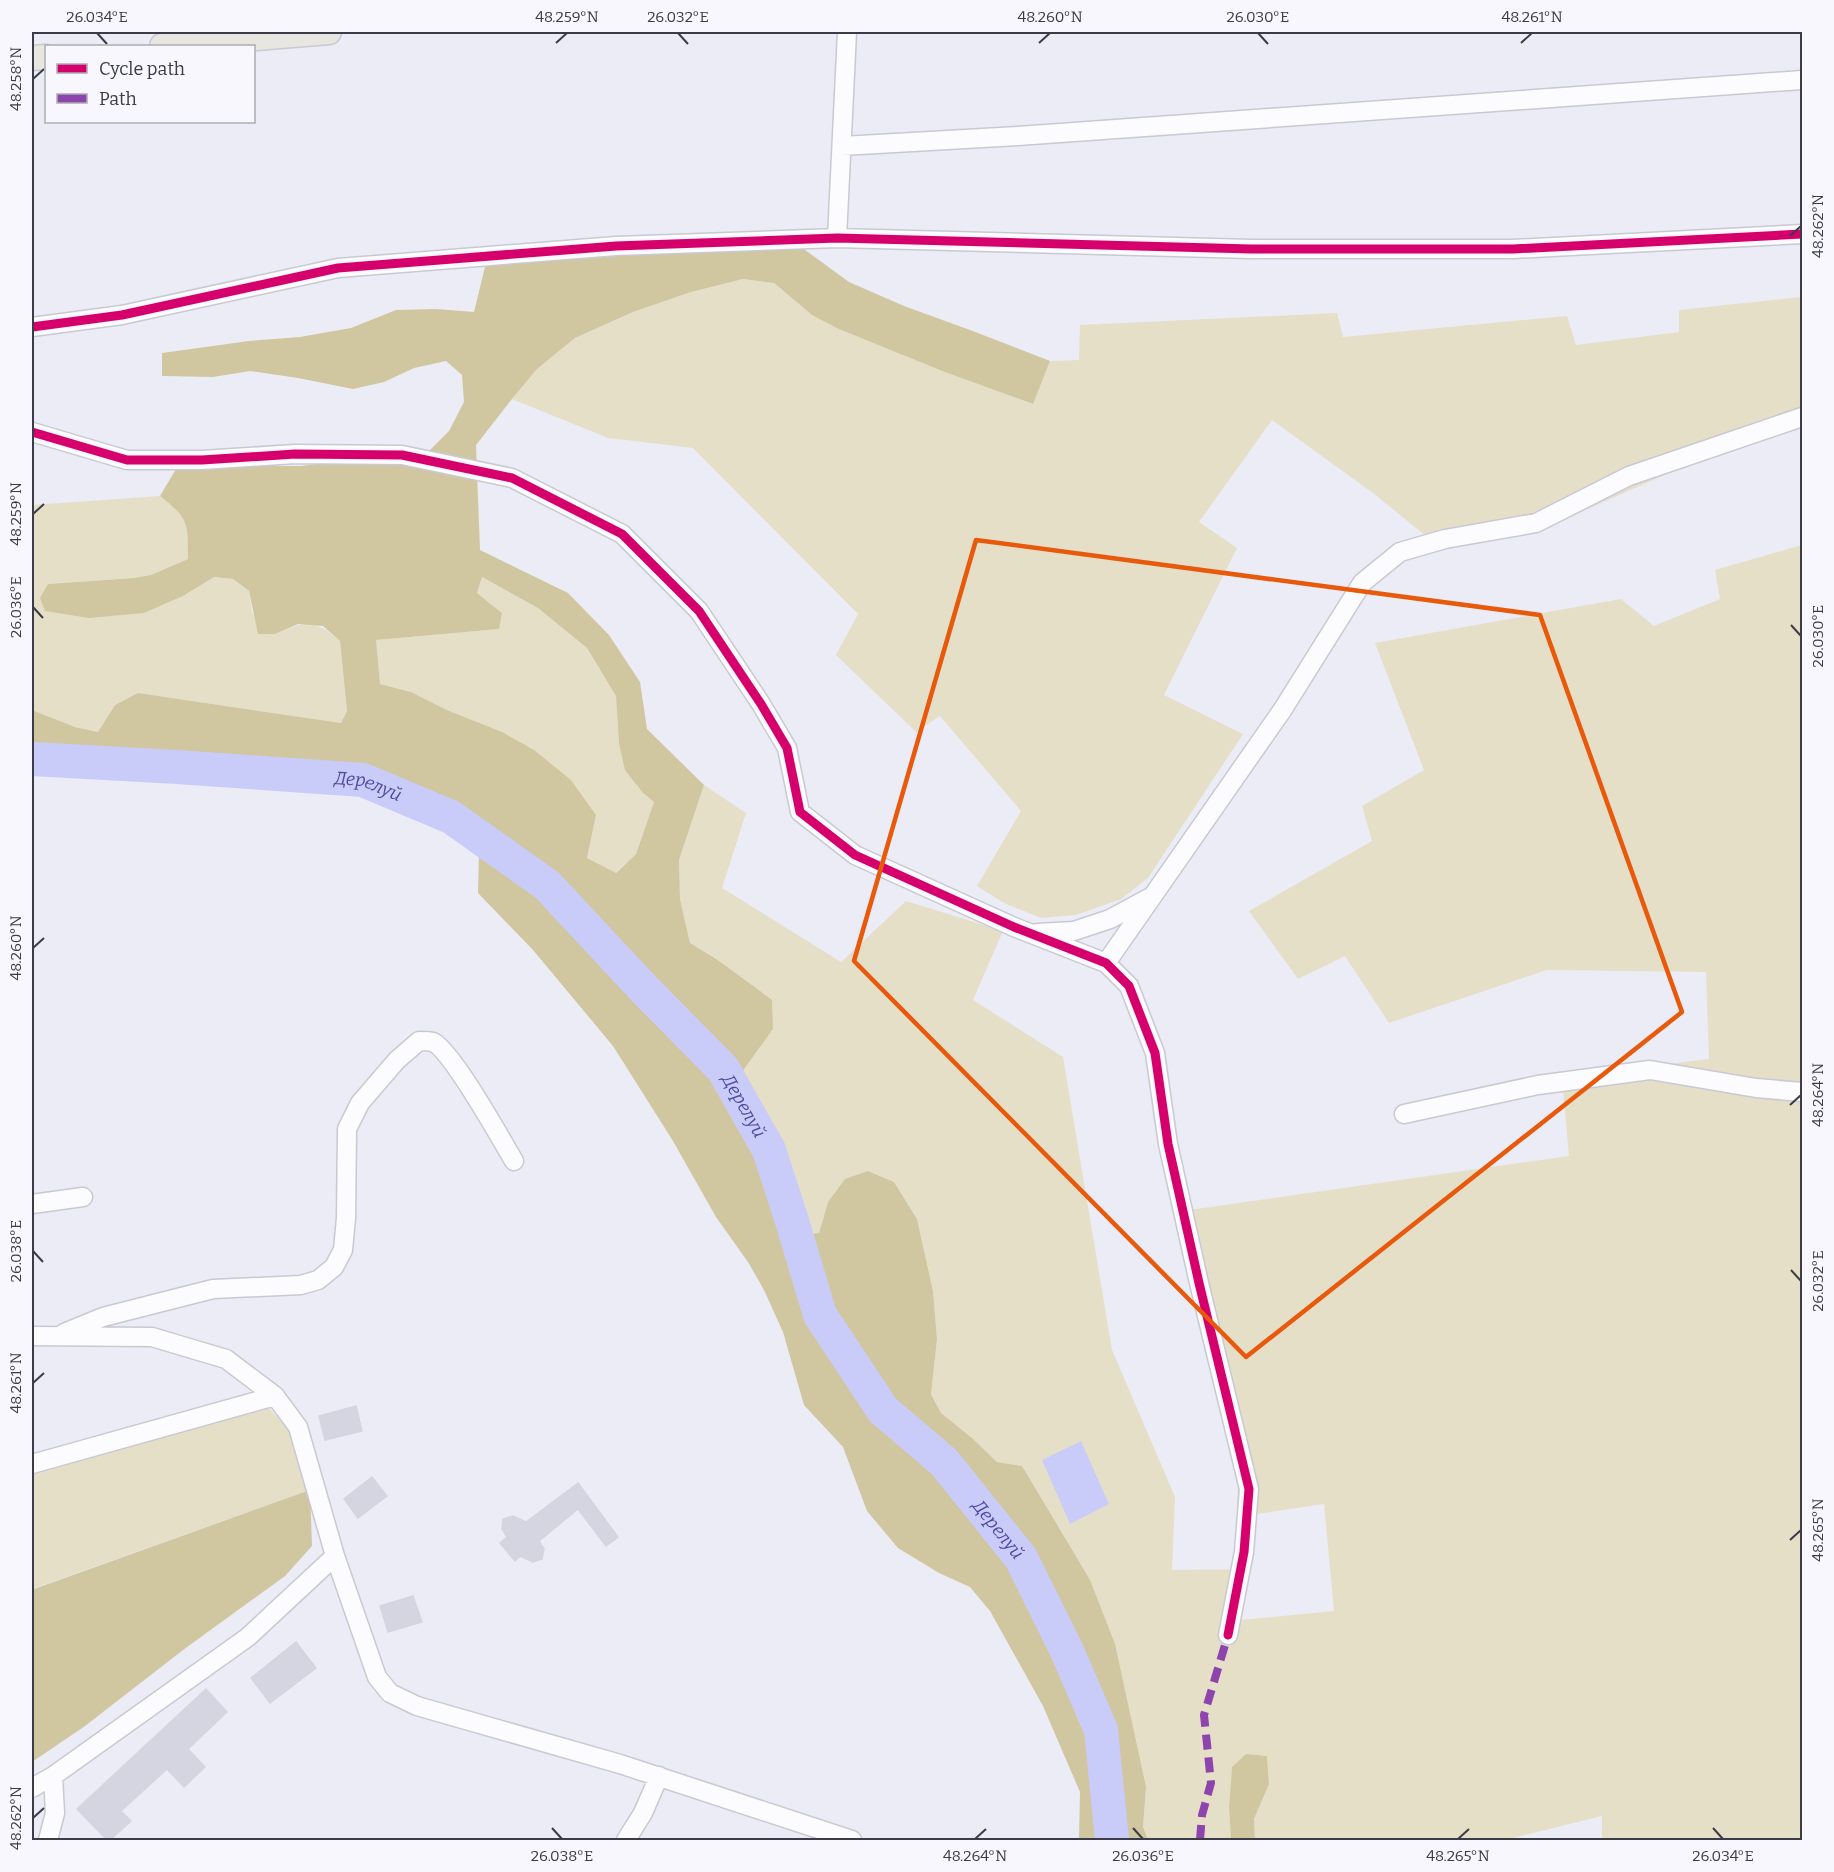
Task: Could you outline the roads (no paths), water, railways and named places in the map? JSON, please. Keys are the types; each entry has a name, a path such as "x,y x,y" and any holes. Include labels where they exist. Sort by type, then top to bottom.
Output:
{"main road":[{"path":"174,45 329,32"}],"street":[{"path":"837,238 847,32"},
{"path":"842,146 1018,136 1803,80"},
{"path":"32,327 122,315 338,268 616,246 837,238 1251,249 1513,249 1803,234"},
{"path":"1106,963 1283,710 1362,583 1400,552 1445,539 1536,523 1629,476 1803,417"},
{"path":"32,432 127,460 202,460 295,454 402,455 512,478 622,534 699,611 788,748 800,812 855,855 1031,933 1106,963 1129,986 1155,1053 1168,1144 1249,1489 1244,1552 1228,1635"},
{"path":"1031,933 1074,931 1110,919 1154,896"},
{"path":"57,1336 103,1317 213,1289 301,1285 318,1280 334,1267 343,1250 346,1218 346,1129 360,1102 397,1059 419,1041 432,1042 444,1053 480,1102 514,1161"},
{"path":"1404,1114 1538,1085 1650,1070 1756,1088 1803,1092"},
{"path":"32,1204 82,1197"},
{"path":"32,1336 152,1337 226,1359 275,1396 298,1427 335,1556 377,1677 390,1693 417,1706 659,1776 852,1840"},
{"path":"32,1464 275,1396"},
{"path":"32,1788 53,1776 248,1637 335,1556"},
{"path":"48,1840 55,1813 53,1776"},
{"path":"626,1840 643,1813 659,1776"}],"water":[{"path":"1081,1441 1109,1504 1070,1524 1042,1460"}],"waterway":[{"name":"Дерелуй","path":"32,759 363,780 451,817 547,885 723,1069 769,1150 820,1315 883,1410 944,1462 1021,1558 1067,1651 1101,1730 1112,1840"}]}
